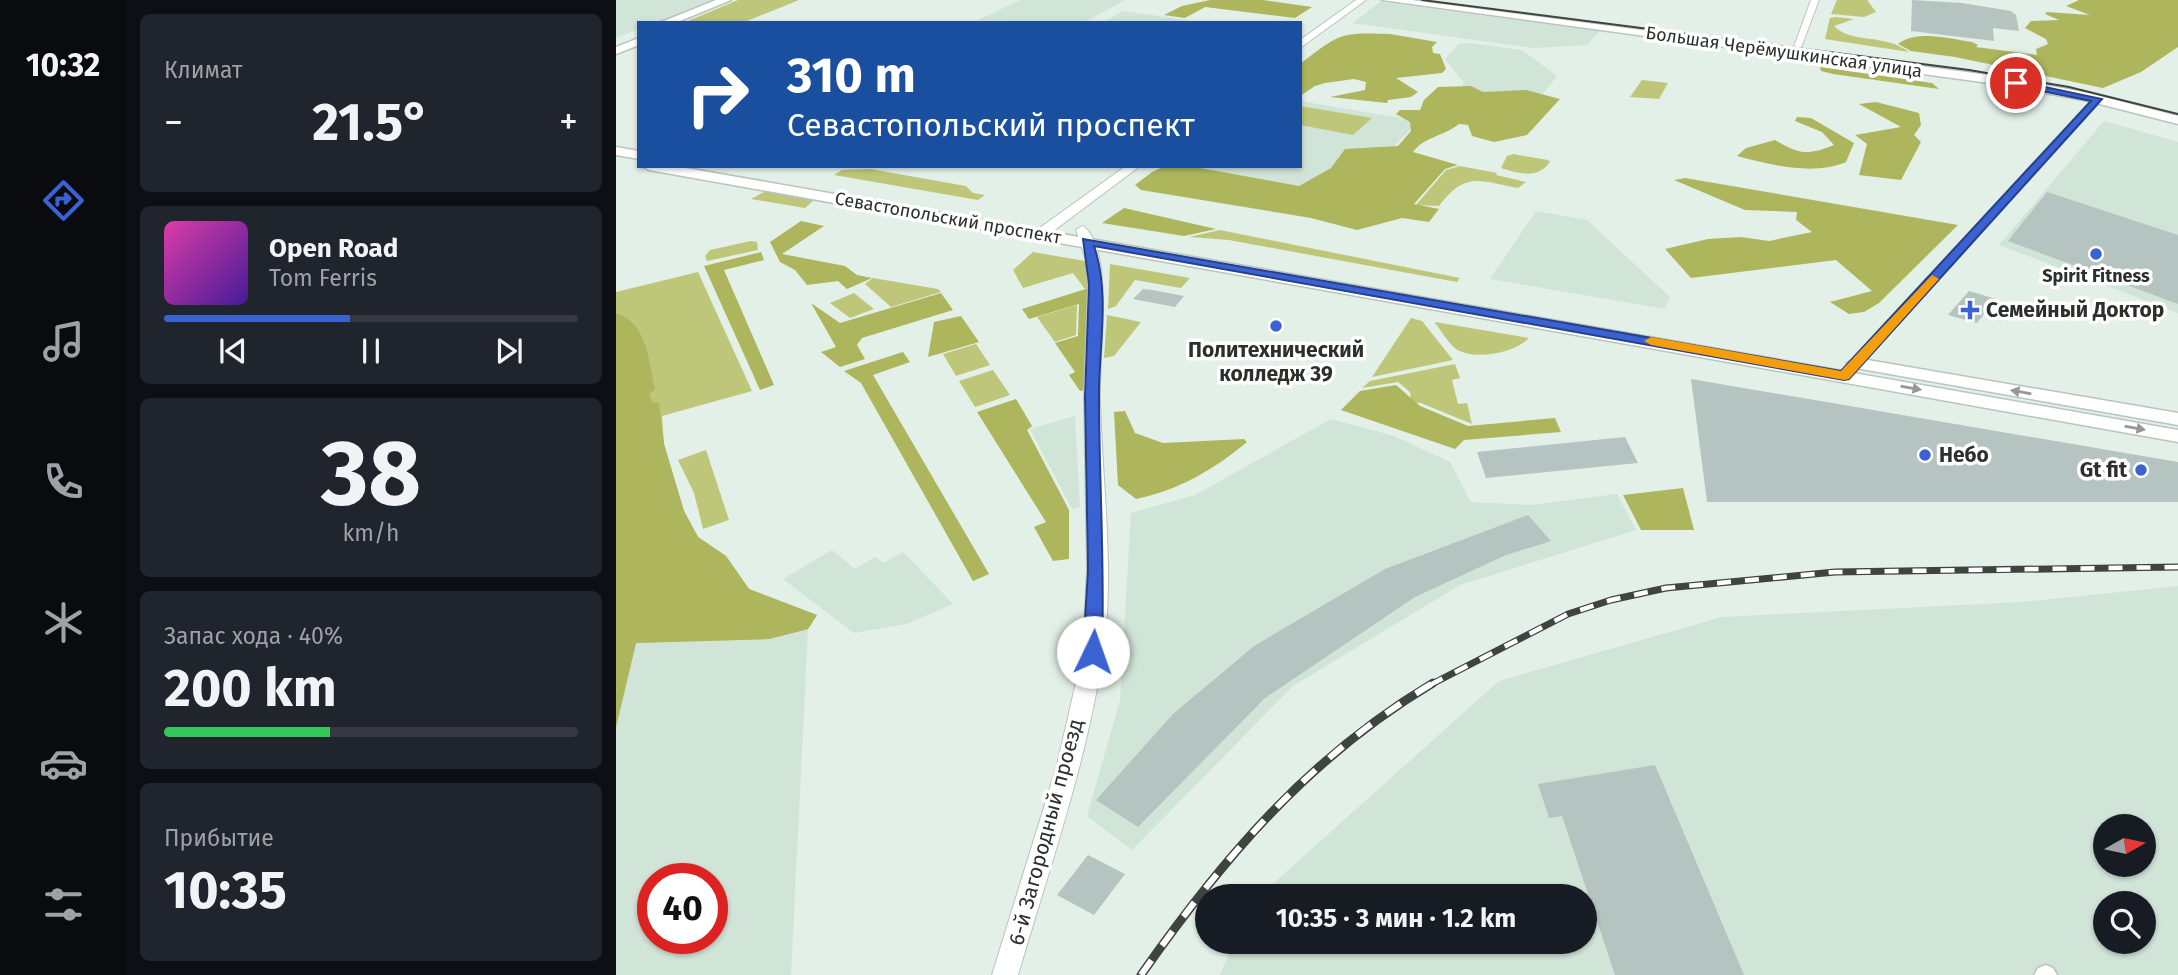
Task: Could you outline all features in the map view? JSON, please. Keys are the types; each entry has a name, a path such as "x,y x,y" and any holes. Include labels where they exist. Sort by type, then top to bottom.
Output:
{"main road":[{"path":"669,21 726,0"},
{"name":"Большая Черёмушкинская улица","path":"1387,0 1989,79 2098,99 2178,120"},
{"path":"677,21 696,11"},
{"path":"616,40 637,33"},
{"path":"616,51 637,42"},
{"path":"616,151 637,155"},
{"path":"616,160 637,164"},
{"name":"Севастопольский проспект","path":"661,168 1084,236 1849,369 2072,409 2178,436"},
{"name":"Севастопольский проспект","path":"716,168 1046,230"},
{"name":"Севастопольский проспект","path":"2072,409 2178,419"}],"street":[{"path":"1302,44 1362,0"},
{"path":"1794,53 1815,0"},
{"path":"1849,369 2098,99"},
{"path":"1046,230 1131,168"},
{"name":"6-й Загородный проезд","path":"1005,975 1068,765 1093,652 1097,570 1092,397 1095,284 1093,260 1084,236"}],"shaded area":[{"path":"616,0 719,0 662,21 637,21 637,30 616,38"},
{"path":"1020,0 1125,0 1087,21 978,20"},
{"path":"1380,2 1599,31 1587,45 1533,48 1353,23"},
{"path":"1123,11 1191,21 1106,21"},
{"path":"1459,44 1522,50 1557,76 1525,116 1453,99 1464,83 1445,59"},
{"path":"1302,101 1419,121 1395,145 1389,161 1350,204 1182,168 1302,168"},
{"path":"2104,121 2178,142 2178,313 1999,245"},
{"path":"1536,211 1587,220 1670,297 1665,309 1490,279"},
{"path":"1075,416 1080,507 1072,509 1030,429"},
{"path":"1331,419 1394,436 1450,462 1471,502 1530,505 1617,494 1636,530 1460,585 1293,686 1132,850 1087,816 1120,700 1131,513 1195,495"},
{"path":"832,550 855,569 875,557 883,563 903,552 953,604 906,624 854,633 783,579"},
{"path":"2178,586 2178,975 1220,975 1229,954 1597,954 1597,884 1272,884 1499,681 1722,617 2022,602"},
{"path":"808,629 791,975 616,975 616,727 636,643 769,639"}],"green space":[{"path":"738,0 799,0 747,21 688,21"},
{"path":"1210,0 1263,0 1312,7 1295,18 1205,7 1185,18 1164,15 1182,6"},
{"path":"1837,0 1867,0 1876,12 1864,17 1831,14"},
{"path":"2079,0 2178,0 2178,47 2141,72 2103,88 1955,57 1911,51 1898,44 1914,37 1934,36 1972,42 1978,45 1976,47 2037,55 2036,49 2048,44 2046,39 2025,28 2031,21 2059,20 2045,14 2047,12 2090,15 2066,6"},
{"path":"1830,18 1854,19 1834,26 1841,32 1889,42 1909,52 1825,39"},
{"path":"1360,34 1390,34 1437,42 1432,47 1433,53 1440,54 1446,69 1442,73 1396,78 1418,92 1411,97 1388,100 1387,103 1330,97 1365,90 1366,82 1354,79 1315,86 1302,95 1302,62 1332,41"},
{"path":"1820,67 1932,83 1939,89 1833,74 1821,71"},
{"path":"1642,80 1668,83 1659,99 1630,97"},
{"path":"1471,86 1483,92 1526,90 1560,99 1527,135 1494,142 1472,136 1468,125 1459,124 1418,147 1413,152 1458,165 1445,169 1414,204 1439,209 1429,222 1402,218 1357,230 1311,218 1141,190 1135,185 1161,168 1200,168 1299,186 1331,168 1345,149 1398,146 1411,131 1410,122 1396,114 1400,110 1420,110 1424,100 1438,87"},
{"path":"1876,102 1919,113 1921,125 1914,135 1921,142 1901,180 1859,175 1867,144 1855,135 1901,127 1859,104"},
{"path":"1302,106 1372,118 1353,135 1302,125"},
{"path":"1797,117 1811,118 1854,143 1846,162 1806,169 1778,166 1737,156 1746,148 1775,140 1803,152 1817,151 1834,145 1822,132 1795,121"},
{"path":"1513,154 1550,162 1540,171 1528,174 1501,168 1507,156"},
{"path":"1460,166 1526,182 1518,188 1474,181 1457,187 1439,206 1416,205 1446,170"},
{"path":"870,169 966,186 973,193 985,195 978,200 834,175 842,170"},
{"path":"1685,178 1958,225 1879,303 1864,312 1849,314 1830,302 1872,291 1836,260 1691,278 1665,249 1708,239 1741,237 1769,241 1812,232 1796,220 1797,212 1745,210 1674,180"},
{"path":"766,191 815,199 805,208 751,199"},
{"path":"1124,208 1216,229 1184,236 1102,223"},
{"path":"801,221 824,226 782,254 845,266 857,275 872,278 847,289 838,281 807,285 795,270 780,262 770,242"},
{"path":"1220,230 1460,278 1457,282 1229,240 1189,237"},
{"path":"757,242 758,250 707,261 705,256 710,250"},
{"path":"761,252 764,260 724,270 774,385 760,390 704,266"},
{"path":"1033,252 1085,261 1092,287 1085,289 1073,273 1023,288 1013,270"},
{"path":"1110,264 1190,278 1181,288 1135,280 1116,306 1108,309"},
{"path":"698,272 752,391 662,416 664,444 684,511 698,537 726,556 749,589 817,615 808,629 769,639 636,643 616,727 616,292"},
{"path":"873,278 938,289 941,292 891,307 865,284"},
{"path":"1092,287 1089,389 1080,391 1069,375 1075,372 1055,343 1078,336 1079,304 1029,319 1022,309"},
{"path":"854,293 874,309 850,318 830,303"},
{"path":"941,293 953,310 862,338 857,345 865,359 840,367 821,352 836,347 811,303 840,323"},
{"path":"1077,305 1076,335 1055,342 1037,317"},
{"path":"616,313 635,325 645,344 655,389 649,394 652,402 659,403 664,444 684,511 698,537 726,556 749,589 817,615 808,629 769,639 636,643 616,727"},
{"path":"1107,315 1141,322 1114,356 1104,358"},
{"path":"961,316 979,342 928,357 934,322"},
{"path":"1411,318 1422,321 1453,360 1372,377"},
{"path":"1435,323 1529,338 1514,348 1494,354 1464,353 1447,340"},
{"path":"976,344 990,365 956,376 943,354"},
{"path":"903,352 910,362 873,375 989,574 973,581 861,383 844,371"},
{"path":"1455,364 1460,378 1452,380 1458,404 1467,403 1472,424 1421,403 1411,403 1410,392 1398,382 1362,388 1370,381"},
{"path":"993,370 1010,395 975,407 959,381"},
{"path":"1396,385 1420,406 1468,426 1555,418 1561,432 1464,440 1455,449 1341,410 1360,391"},
{"path":"1016,399 1032,426 1027,430 1069,510 1069,559 1053,561 1034,527 1046,522 977,412"},
{"path":"1125,411 1135,433 1163,443 1244,439 1247,442 1195,478 1166,491 1136,499 1118,485 1114,412"},
{"path":"706,450 729,520 703,529 694,493 678,460"},
{"path":"1683,488 1694,530 1641,530 1623,495"}],"building":[{"path":"1912,0 1962,3 2011,11 2016,15 2019,31 1993,28 1994,41 1911,31"},
{"path":"2047,192 2178,235 2178,304 2008,241"},
{"path":"1143,289 1184,296 1175,307 1133,299"},
{"name":"Семейный Доктор","path":"1969,291 1996,299 1977,323 1948,315"},
{"path":"1691,379 2178,462 2178,502 1707,502"},
{"path":"1625,437 1638,463 1486,478 1477,452"},
{"path":"1528,515 1551,541 1506,555 1415,597 1265,698 1138,827 1096,800 1173,714 1254,646 1385,569"},
{"path":"1655,765 1744,975 1615,975 1597,921 1597,884 1585,884 1562,816 1549,818 1538,784"},
{"path":"1088,855 1125,874 1094,915 1057,895"}],"tram line":[{"path":"1422,0 1969,70 2069,87 2178,114"}],"railway":[{"path":"1430,685 1568,614 1611,600 1666,588 1835,572 2178,567"},
{"path":"1141,975 1204,890 1271,813 1347,743 1433,683"}],"slow traffic":[{"path":"1651,341 1844,376 1932,279"}],"place":[{"name":"Spirit Fitness","path":"2096,254"},
{"name":"Семейный Доктор","path":"1970,310"},
{"name":"Политехнический колледж 39","path":"1276,326"},
{"name":"Небо","path":"1925,455"},
{"name":"Gt fit","path":"2141,470"}],"route":[{"path":"1093,652 1097,570 1092,397 1095,284 1093,260 1087,241 1844,376 2098,99 2016,83"}]}
